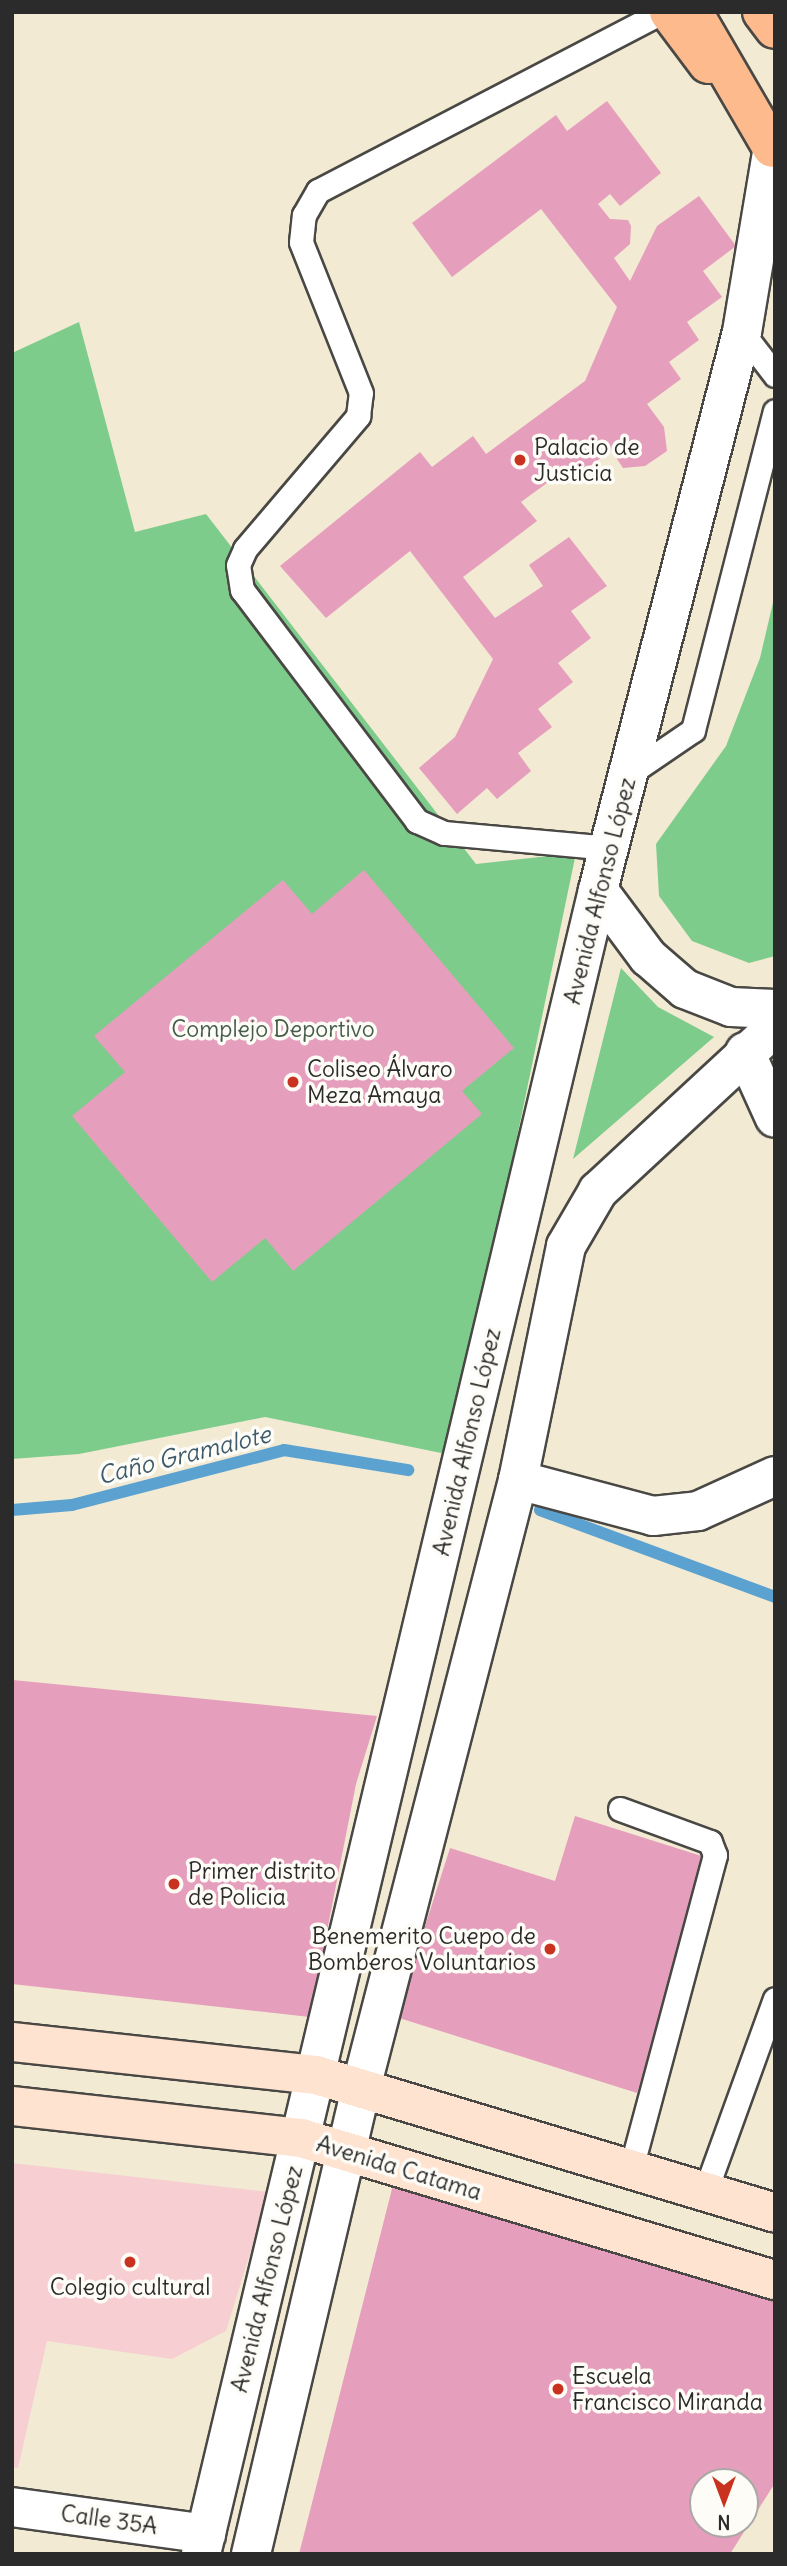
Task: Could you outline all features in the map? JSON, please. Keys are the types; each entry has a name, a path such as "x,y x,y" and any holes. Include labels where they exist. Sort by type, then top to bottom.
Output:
{"main road":[{"path":"669,12 774,144"},
{"path":"692,12 774,144"},
{"path":"762,12 775,29"},
{"path":"12,2042 316,2075 775,2213"},
{"name":"Avenida Catama","path":"12,2106 301,2138 775,2280"}],"street":[{"name":"Avenida Alfonso López","path":"203,2544 598,890 742,332 774,144"},
{"path":"598,890 648,957 685,989 731,1007 775,1009"},
{"name":"Avenida Alfonso López","path":"251,2554 361,2088 517,1480 566,1247 598,1191 775,1027"},
{"path":"745,1052 775,1118"},
{"path":"517,1480 630,1513 653,1516 698,1511 775,1476"},
{"name":"Calle 35A","path":"12,2507 203,2544"}],"lane":[{"path":"610,848 444,833 416,821 242,590 238,565 245,549 358,416 360,393 301,242 304,215 318,191 662,12"},
{"path":"742,332 775,374"},
{"path":"630,773 692,730 775,411"},
{"path":"620,1808 710,1842 715,1855 631,2169"},
{"path":"705,2192 775,1999"}],"shaded area":[{"name":"Colegio cultural","path":"12,2163 269,2192 226,2331 172,2359 47,2341 18,2468 12,2467"}],"green space":[{"name":"Complejo Deportivo","path":"79,322 135,532 206,514 476,864 576,853 451,1455 265,1417 79,1454 12,1459 12,353"},
{"path":"775,594 775,956 749,963 692,941 659,896 656,844 726,746 760,658"},
{"path":"621,968 658,1007 714,1037 573,1159"}],"building":[{"name":"Palacio de Justicia","path":"607,101 661,173 620,206 610,194 598,204 610,219 628,220 631,226 630,244 614,258 630,281 657,226 699,196 736,246 703,271 722,297 687,322 699,340 669,362 681,379 647,404 664,427 667,451 645,466 623,468 611,450 567,484 562,472 521,502 537,521 463,577 495,618 543,586 529,565 569,537 607,586 571,611 591,638 558,663 573,682 538,709 552,727 518,753 531,771 497,799 487,788 457,814 419,768 455,737 493,659 410,551 326,618 280,566 420,452 432,467 473,436 486,454 585,381 617,307 541,209 452,277 412,223 556,115 567,131"},
{"name":"Coliseo Álvaro Meza Amaya","path":"364,870 514,1048 462,1091 482,1114 293,1271 265,1238 212,1282 72,1116 125,1072 94,1036 283,880 312,914"},
{"name":"Primer distrito de Policia","path":"13,1680 377,1716 356,1784 310,2017 12,1984"},
{"name":"Benemerito Cuepo de Bomberos Voluntarios","path":"575,1816 711,1859 637,2093 396,2017 450,1848 555,1881"},
{"name":"Escuela Francisco Miranda","path":"393,2185 775,2297 775,2483 759,2508 759,2468 689,2468 689,2538 740,2538 730,2554 299,2554"}],"waterway":[{"name":"Caño Gramalote","path":"12,1510 72,1505 284,1450 408,1470"},
{"name":"Caño Gramalote","path":"540,1510 775,1597"}],"place":[{"name":"Palacio de Justicia","path":"520,460"},
{"name":"Coliseo Álvaro Meza Amaya","path":"293,1082"},
{"name":"Primer distrito de Policia","path":"174,1884"},
{"name":"Benemerito Cuepo de Bomberos Voluntarios","path":"550,1949"},
{"name":"Colegio cultural","path":"130,2262"},
{"name":"Escuela Francisco Miranda","path":"558,2389"}]}
